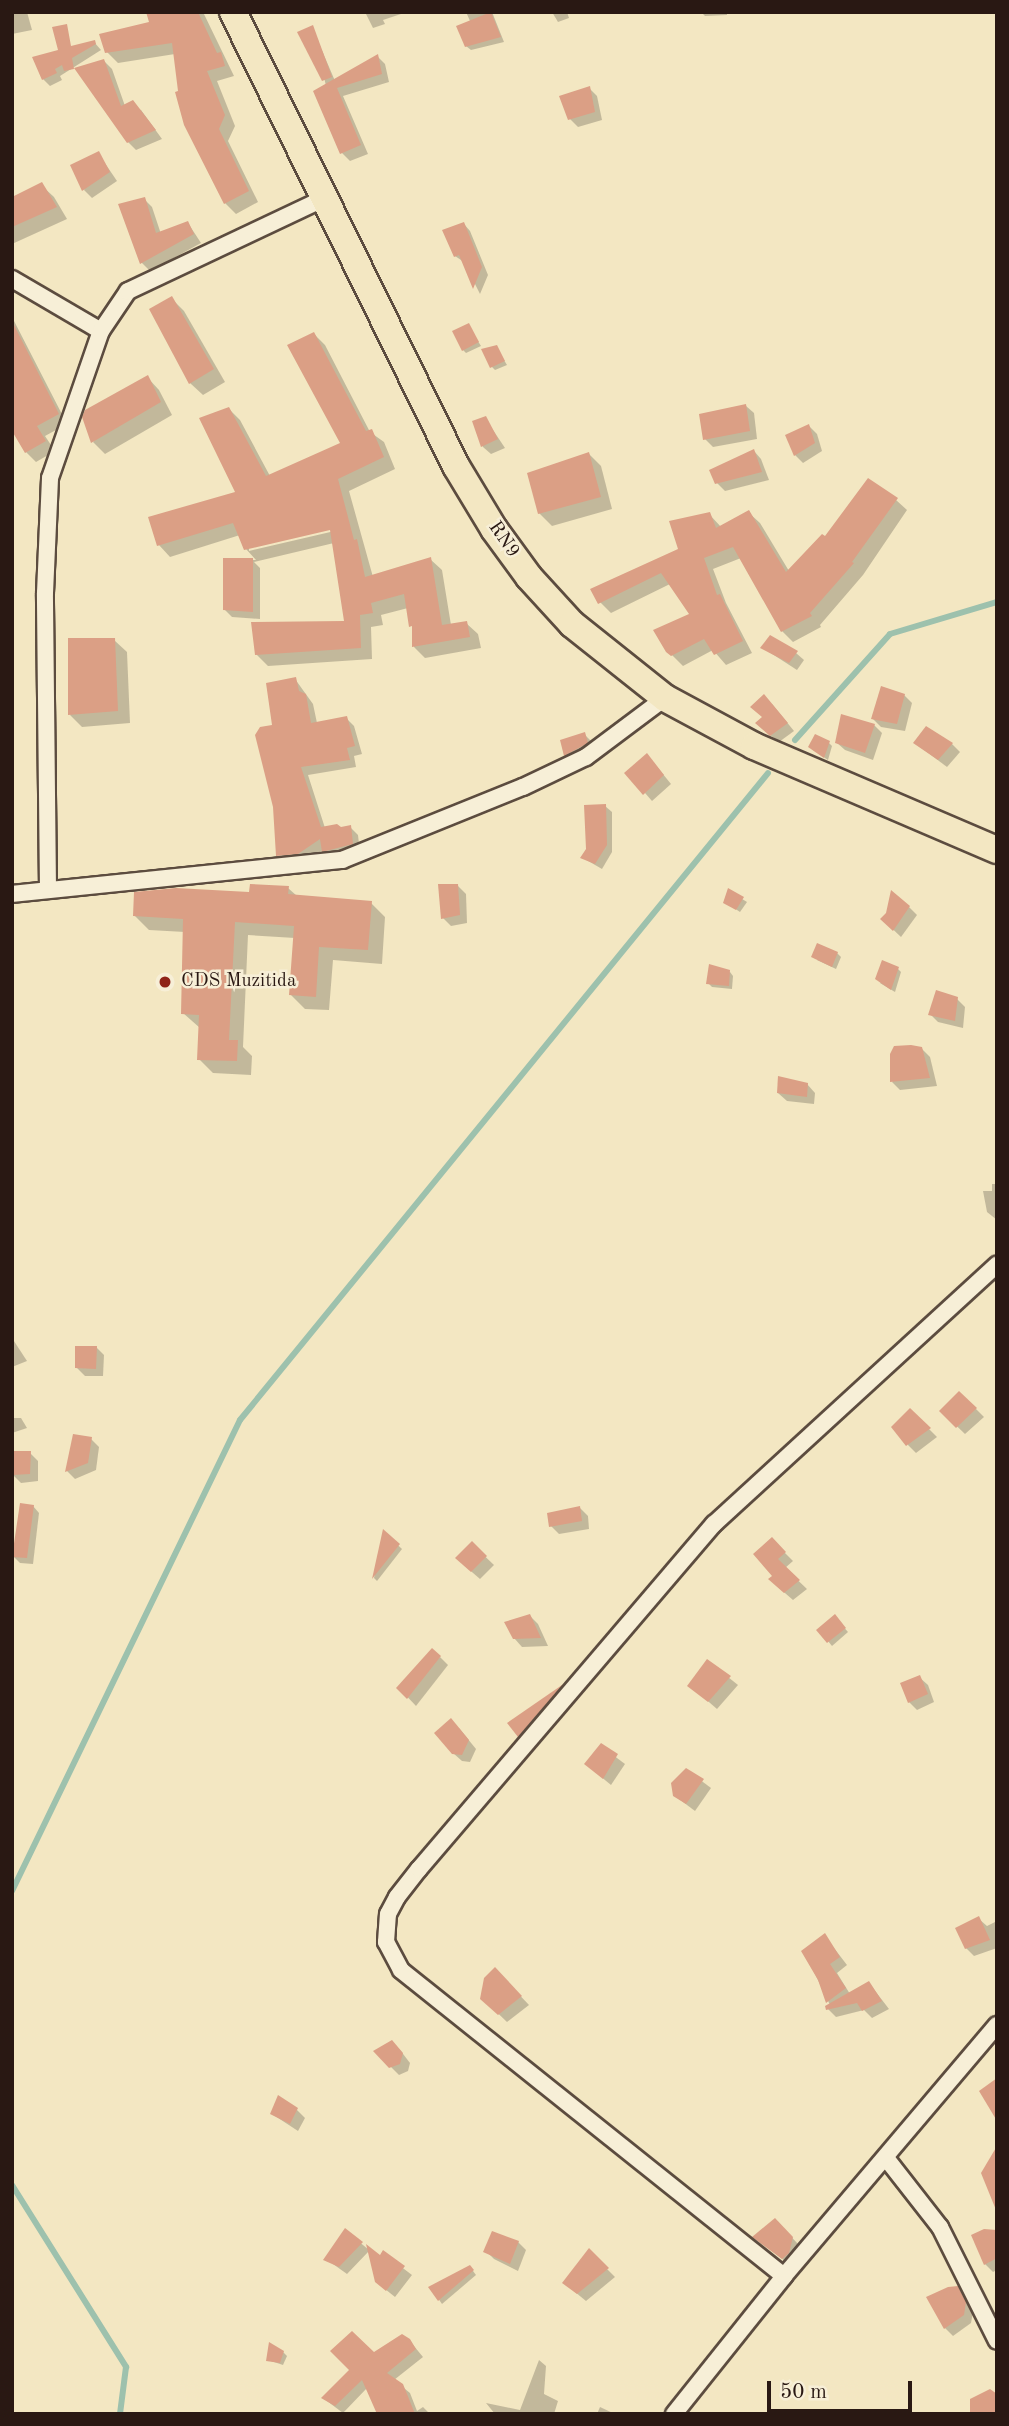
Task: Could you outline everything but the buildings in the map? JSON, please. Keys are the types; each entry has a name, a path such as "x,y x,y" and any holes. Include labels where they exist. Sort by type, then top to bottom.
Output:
{"main road":[{"name":"RN9","path":"233,12 456,466 494,529 529,577 572,624 665,698 754,746 997,850"}],"street":[{"path":"48,889 45,593 50,478 101,331 128,291 325,198"},
{"path":"12,279 101,331"},
{"path":"12,894 342,860 523,787 586,757 665,698"},
{"path":"784,2276 401,1970 386,1941 388,1914 397,1897 428,1859 714,1524 997,1265"},
{"path":"674,2414 784,2276 997,2025"},
{"path":"886,2158 940,2227 997,2341"}],"waterway":[{"path":"795,740 890,634 997,602"},
{"path":"12,1891 240,1420 768,773"},
{"path":"12,2185 126,2367 120,2414"}],"place":[{"name":"CDS Muzitida","path":"165,982"}]}
